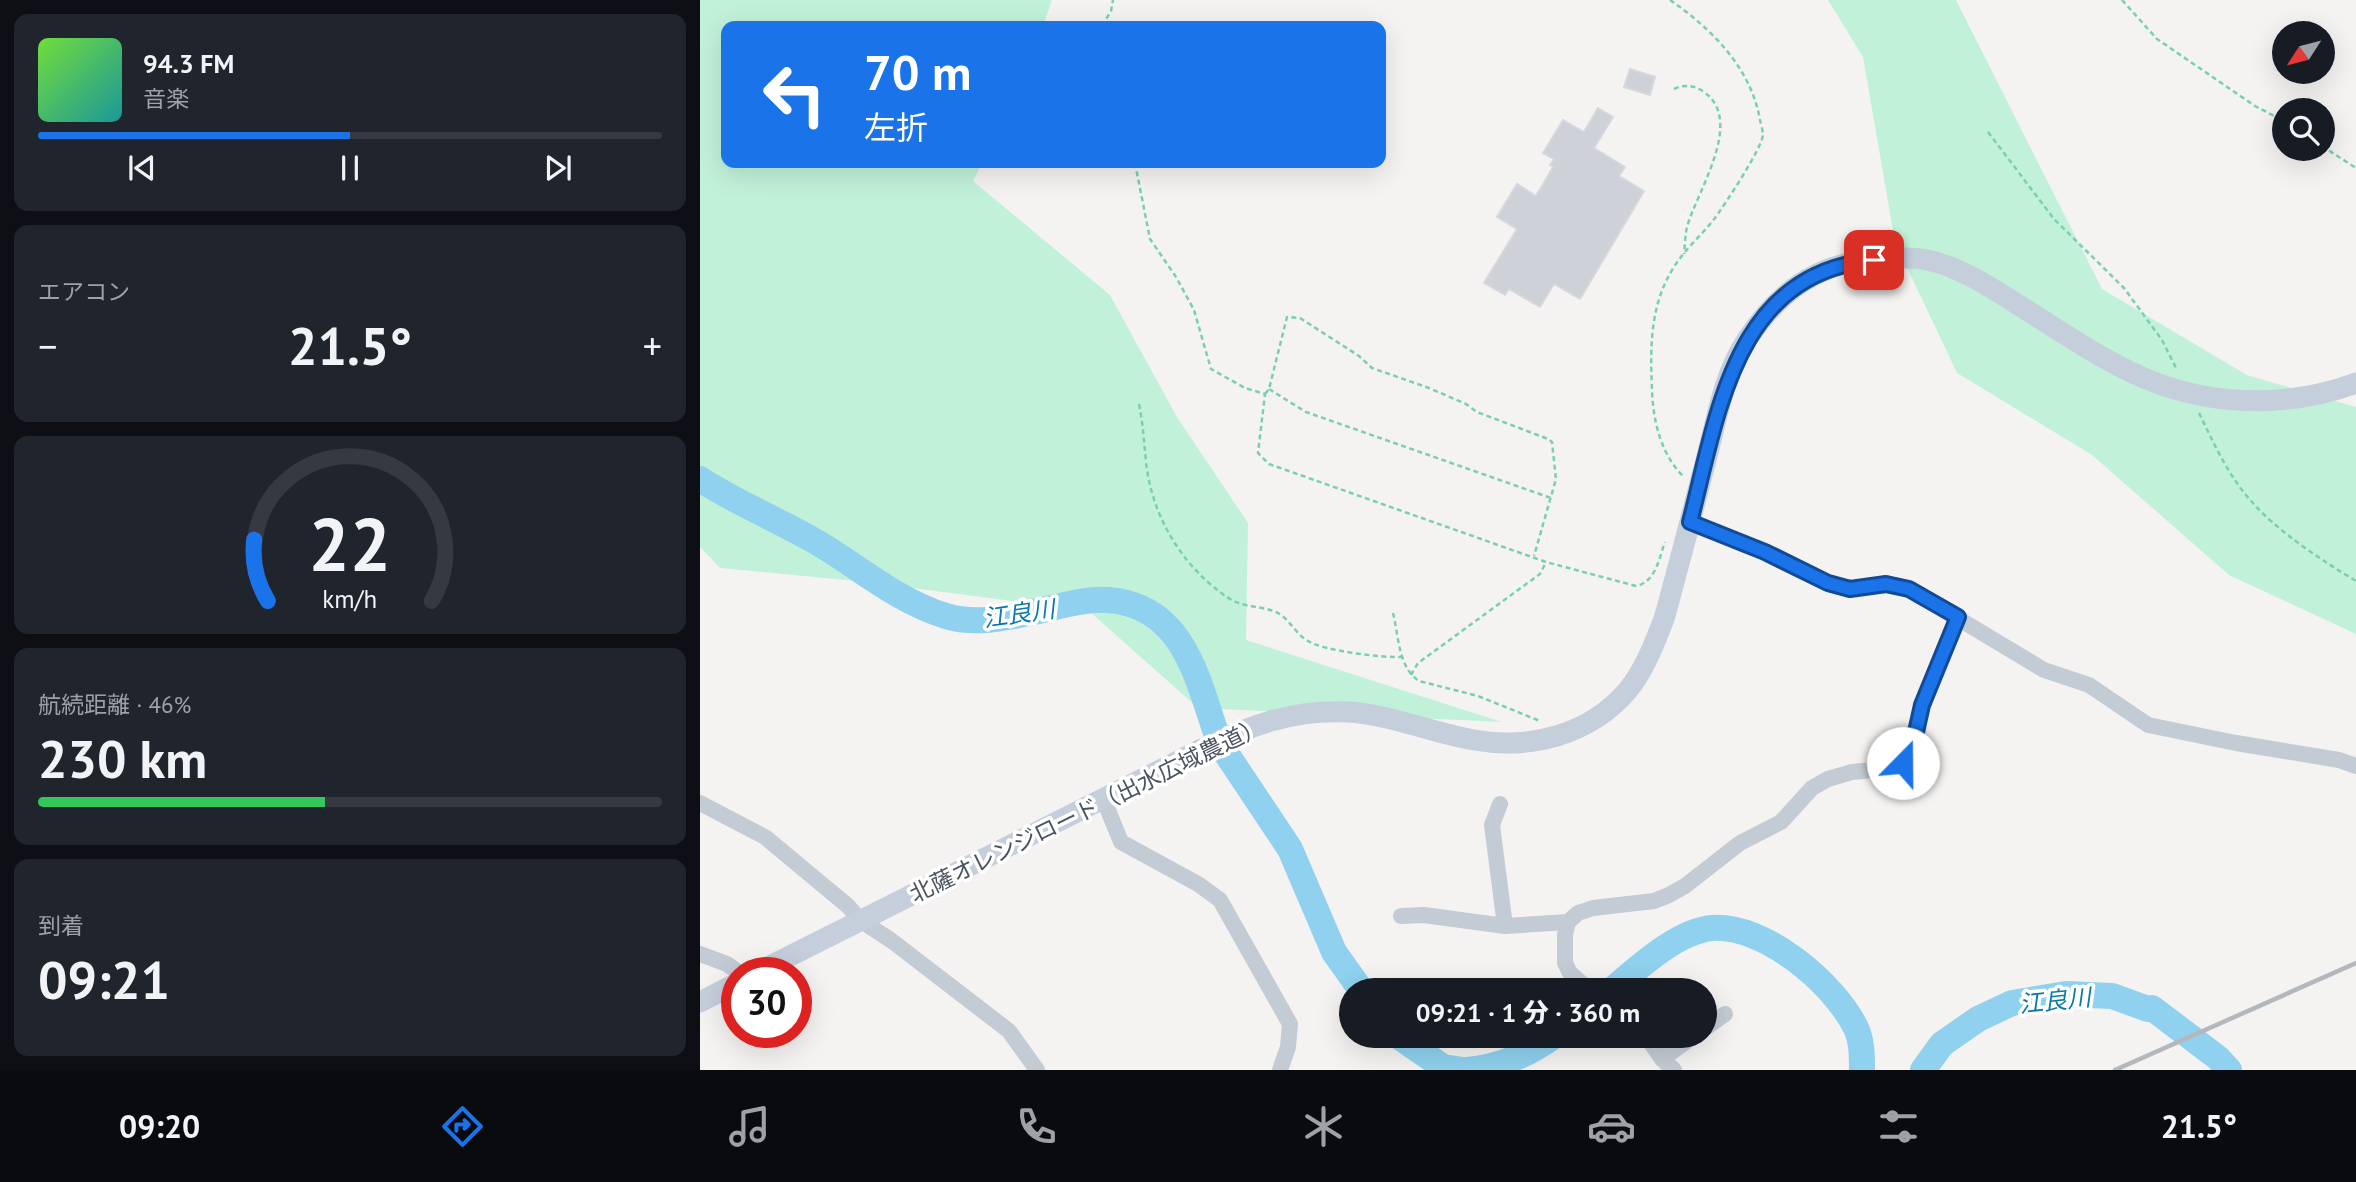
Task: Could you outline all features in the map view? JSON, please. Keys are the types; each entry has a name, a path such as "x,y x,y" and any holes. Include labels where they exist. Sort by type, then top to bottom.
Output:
{"street":[{"name":"北薩オレンジロード（出水広域農道）","path":"787,957 1229,736 1284,716 1350,712 1493,743 1536,742 1582,727 1616,702 1628,689 1650,654 1664,619 1724,393 1745,341 1781,297 1818,272 1853,262 1894,258 1927,260 1976,278 2116,364 2158,383 2189,393 2220,399 2258,401 2312,397 2356,383"},
{"path":"1690,522 1765,552 1828,583 1850,589 1886,584 1909,589 2044,670 2089,685 2148,725 2339,760 2356,766"},
{"path":"1576,978 1564,963 1564,935 1568,922 1578,913 1593,908 1654,901 1669,895 1685,886 1740,843 1781,822 1812,788 1828,779 1852,772 1884,769 1903,763 1912,750 1922,705 1958,617"},
{"path":"1103,798 1121,842 1198,884 1220,900 1290,1024 1288,1046 1280,1070"},
{"path":"700,803 765,837 848,906 860,920 892,941 1009,1031 1037,1070"},
{"path":"1500,804 1492,825 1504,926"},
{"path":"1401,916 1424,915 1504,926 1568,922"},
{"path":"700,954 721,962"},
{"path":"700,1002 721,991"},
{"path":"1717,1020 1725,1014"},
{"path":"1655,1048 1668,1065 1683,1048"}],"path":[{"path":"1105,21 1113,0"},
{"path":"1670,0 1695,17 1724,47 1747,79 1756,101 1763,136 1736,188 1674,267 1663,289 1653,320 1650,357 1652,405 1659,439 1681,474 1698,490"},
{"path":"2122,0 2157,39 2272,115"},
{"path":"1674,89 1692,86 1701,90 1709,96 1722,124 1720,140 1687,228 1684,254"},
{"path":"1988,132 2054,219 2123,288 2162,340 2221,457 2250,500 2323,561 2356,581"},
{"path":"2335,155 2356,169"},
{"path":"1136,168 1150,239 1194,310 1211,369 1245,388 1265,394"},
{"path":"1534,556 1556,478 1552,442 1477,412 1429,388 1372,368 1359,356 1300,318 1287,317 1269,389 1265,394 1258,453 1269,464 1546,562 1631,585 1643,585 1653,574 1666,539"},
{"path":"1269,389 1306,412 1551,498"},
{"path":"1139,404 1146,438 1146,462 1160,519 1197,572 1238,604 1282,615 1308,641 1383,658 1403,657"},
{"path":"1411,676 1418,663 1540,574 1546,562"},
{"path":"1393,613 1404,667 1411,676 1419,681 1478,696 1537,718 1559,736"}],"green space":[{"path":"700,0 1052,0 1045,21 721,21 721,168 980,168 973,181 1110,295 1177,417 1248,523 1246,640 1502,722 1198,708 1089,611 866,582 720,568 700,547"},
{"path":"1828,0 1956,0 2102,289 2247,375 2356,407 2356,634 2229,575 2092,455 1957,373 1895,242 1863,57"}],"building":[{"path":"1630,69 1655,77 1650,95 1624,87"},
{"path":"1598,108 1613,117 1594,148 1625,167 1619,176 1644,191 1580,299 1554,284 1540,307 1509,289 1505,295 1484,283 1517,229 1497,217 1517,184 1536,196 1553,167 1550,165 1554,159 1543,153 1563,120 1584,132"}],"waterway":[{"name":"江良川","path":"700,479 813,540 910,601 946,616 988,620 1099,600 1133,605 1153,615 1169,629 1182,646 1201,686 1215,730"},
{"name":"江良川","path":"1226,753 1290,849 1334,952 1352,978"},
{"name":"江良川","path":"1626,978 1658,952 1699,931 1712,928 1732,929 1753,936 1775,946 1795,960 1832,993 1858,1033 1862,1070"},
{"name":"江良川","path":"1923,1070 1942,1044 1978,1019 2012,1003 2066,994 2112,996 2148,1009 2152,1008 2218,1058 2229,1070"},
{"name":"江良川","path":"1415,1048 1443,1067 1463,1070"},
{"name":"江良川","path":"1466,1070 1513,1059 1536,1048"}],"railway":[{"path":"2115,1070 2356,963"}],"route":[{"path":"1874,260 1853,262 1818,272 1802,282 1781,297 1745,341 1724,393 1690,522 1765,552 1828,583 1850,589 1886,584 1909,589 1958,617 1922,705 1912,750 1903,763"}]}
